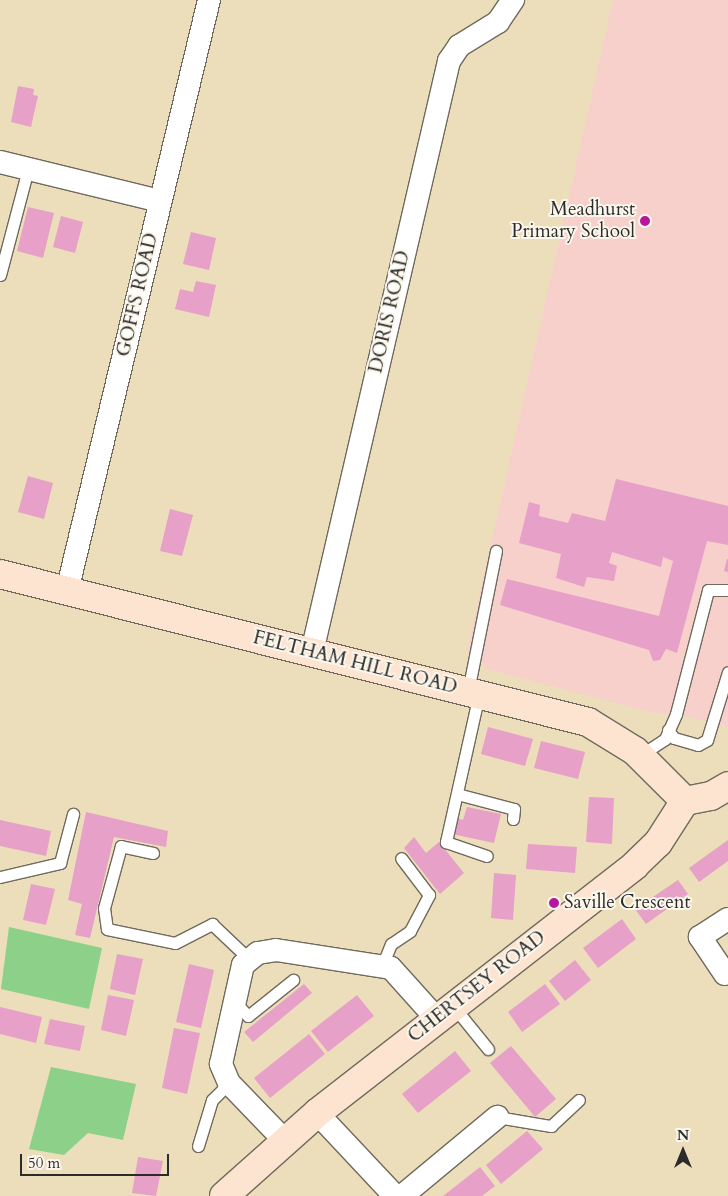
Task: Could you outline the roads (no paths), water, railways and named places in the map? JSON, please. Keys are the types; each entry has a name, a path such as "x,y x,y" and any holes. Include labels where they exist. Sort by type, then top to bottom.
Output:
{"street":[{"name":"GOFFS ROAD","path":"67,591 209,0"},
{"name":"DORIS ROAD","path":"312,652 449,61 459,46 498,22 513,0"},
{"path":"0,162 160,201"},
{"name":"FELTHAM HILL ROAD","path":"0,574 588,722 613,735 639,756 684,801"},
{"path":"684,801 712,796 728,786"},
{"name":"CHERTSEY ROAD","path":"224,1196 284,1140 317,1113 444,1012 635,866 663,836 684,801"},
{"path":"725,974 700,937 728,919"},
{"path":"284,1140 229,1083 221,1064 243,965 258,952 276,950 391,968 444,1012"},
{"path":"317,1113 395,1196"},
{"path":"402,1196 498,1117"}],"lane":[{"path":"0,275 28,169"},
{"path":"487,856 446,842 457,794 496,551"},
{"path":"639,756 665,739 708,590 728,590"},
{"path":"668,730 674,738 698,745 707,740 728,672"},
{"path":"457,794 514,809 513,819"},
{"path":"0,877 60,864 73,814"},
{"path":"153,852 121,846 104,908 107,929 175,943 212,924 250,960"},
{"path":"382,966 391,944 410,931 429,895 401,858"},
{"path":"235,1002 248,1016 293,980"},
{"path":"444,1012 488,1049"},
{"path":"198,1146 212,1100 229,1083"},
{"path":"498,1117 551,1126 579,1100"}],"place":[{"name":"Meadhurst Primary School","path":"645,221"},
{"name":"Saville Crescent","path":"554,903"}]}
